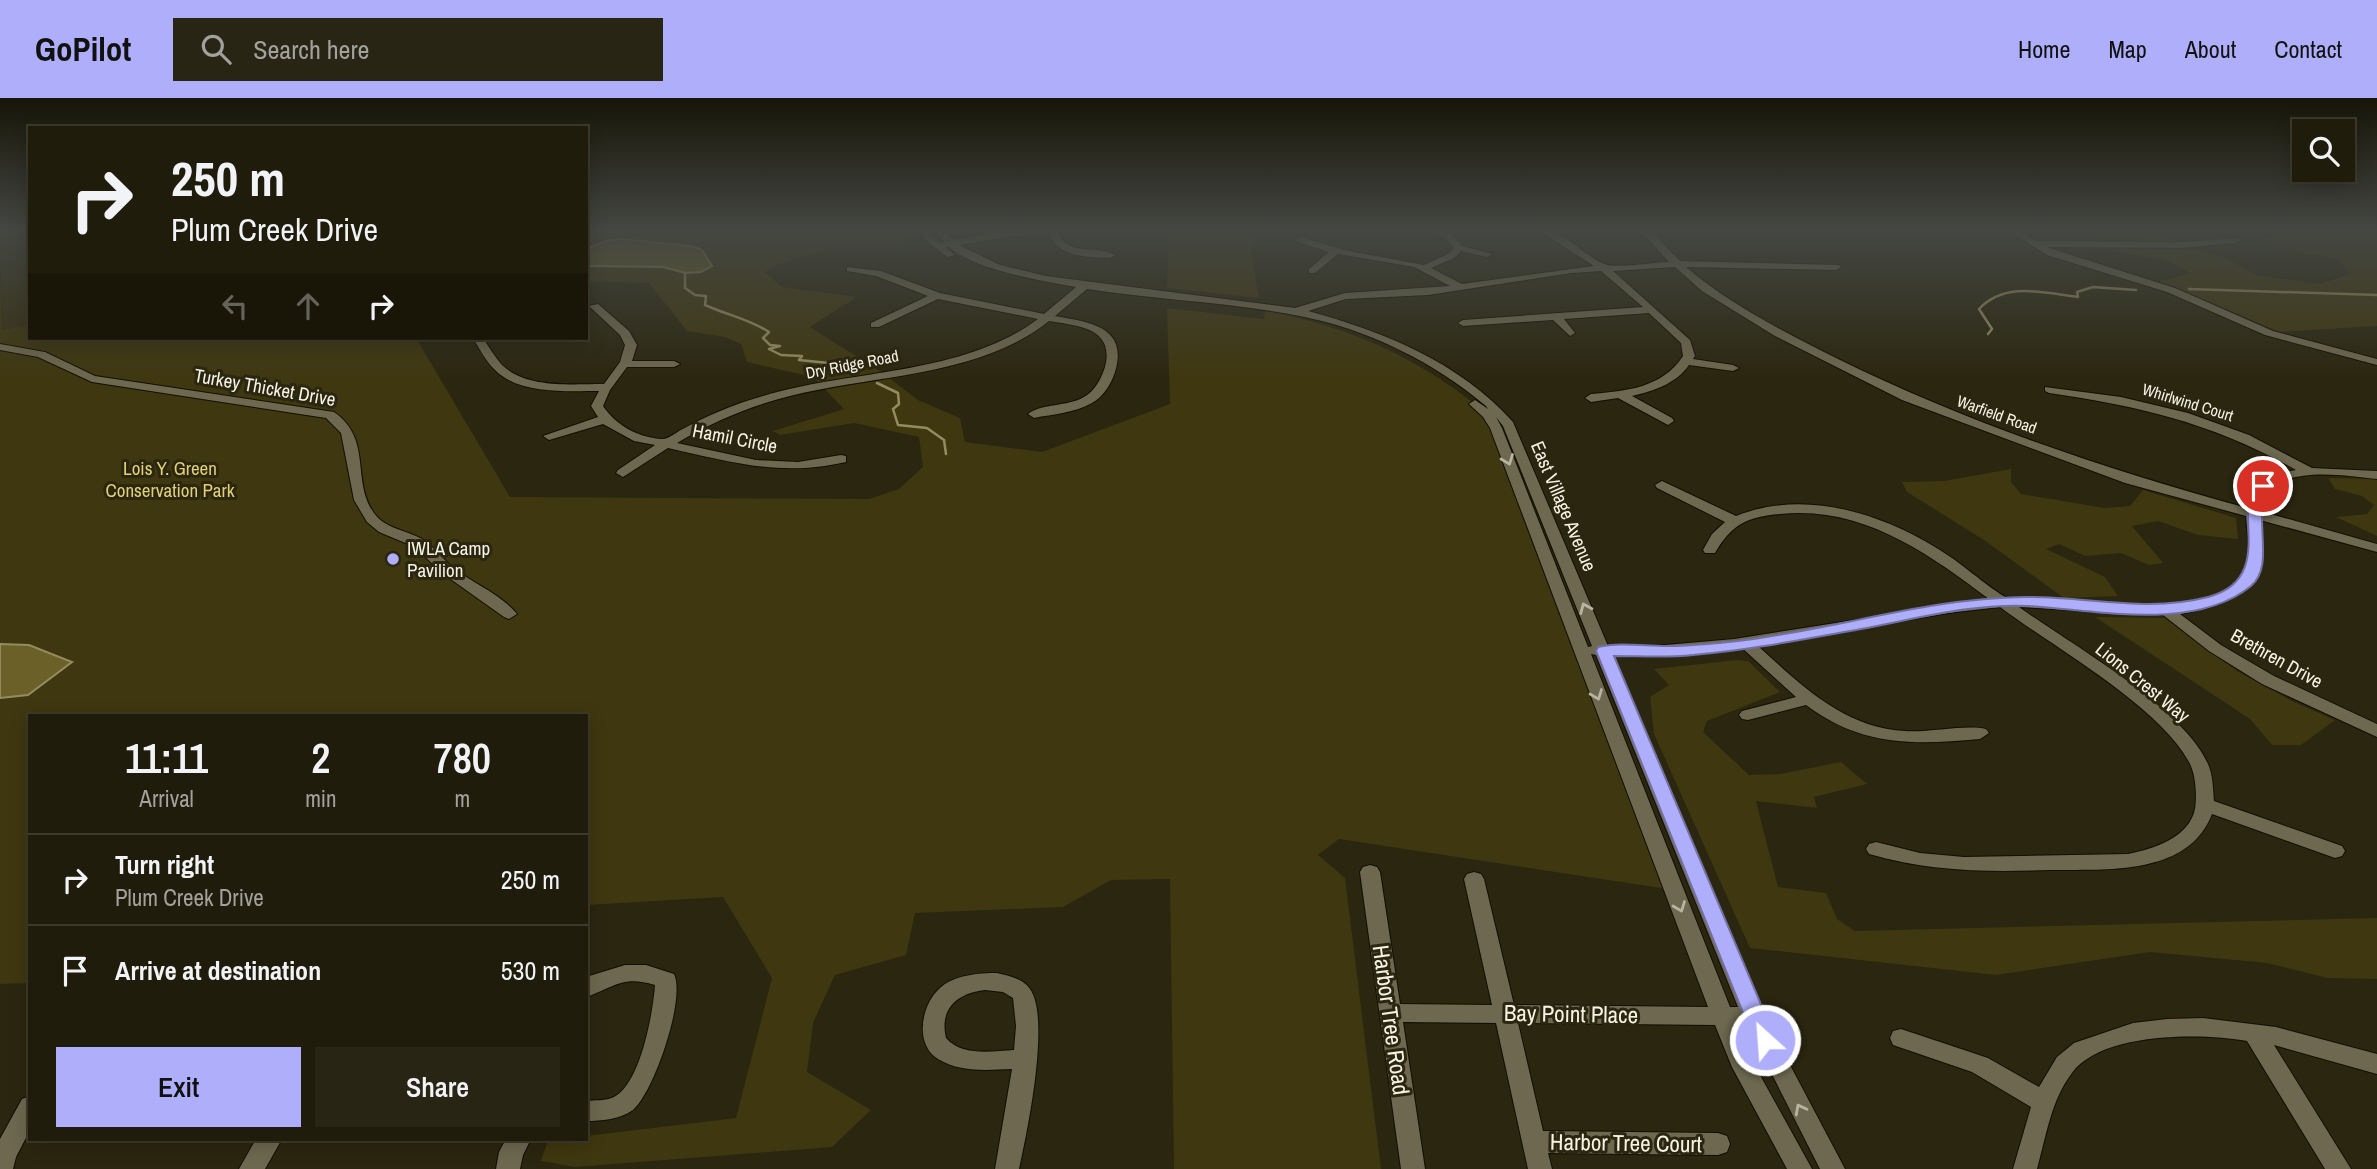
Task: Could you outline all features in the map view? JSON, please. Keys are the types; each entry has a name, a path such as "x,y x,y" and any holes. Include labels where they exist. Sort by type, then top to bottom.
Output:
{"street":[{"path":"896,280 937,296 1087,325 1110,340 1112,353 1105,384 1094,397 1081,404 1034,414"},
{"name":"East Village Avenue","path":"1037,280 1293,314 1373,335 1417,355 1497,408 1509,425 1753,1016 1833,1169"},
{"path":"1447,280 1460,287"},
{"path":"1293,314 1345,296 1460,287 1501,280"},
{"path":"1591,398 1621,395 1661,383 1684,368 1689,356 1686,342 1617,280"},
{"name":"Warfield Road","path":"1696,280 1779,334 1906,397 2130,480 2377,548"},
{"path":"2137,280 2172,290 2269,333 2377,362"},
{"name":"Dry Ridge Road","path":"623,473 663,443 723,413 787,393 908,370 984,351 1016,338 1047,317 1082,287"},
{"path":"875,325 937,296"},
{"path":"549,436 605,419 597,406 606,387 625,364 631,345 625,333 594,306"},
{"path":"1463,323 1651,310"},
{"name":"East Village Avenue","path":"1293,314 1357,336 1398,354 1430,372 1488,415 1496,428 1579,649 1740,1060 1800,1169"},
{"path":"1554,315 1570,333"},
{"path":"479,340 500,369 510,376 551,385 606,387"},
{"name":"Turkey Thicket Drive","path":"0,347 41,354 92,379 319,414 341,420 347,432 363,508 374,523 390,534 419,544 440,564 509,614"},
{"path":"1687,361 1733,368"},
{"path":"625,364 674,364"},
{"name":"Whirlwind Court","path":"2049,389 2129,400 2191,416 2251,439 2309,472"},
{"path":"1621,395 1668,421"},
{"name":"Hamil Circle","path":"605,419 638,438 769,466 841,459"},
{"path":"1579,649 1690,651 1748,645 1977,604 2164,609 2216,601 2247,582 2256,562 2255,498 2263,486 2309,472 2377,475"},
{"path":"1662,485 1734,521 1715,535 1710,550"},
{"name":"Lions Crest Way","path":"1734,521 1763,512 1799,509 1862,519 1924,546 2167,723 2199,764 2208,806"},
{"name":"Brethren Drive","path":"2164,609 2215,648 2268,680 2377,731"},
{"path":"1748,645 1806,700 1840,722 1881,736 1926,740 1980,733"},
{"path":"1748,716 1806,700"},
{"path":"1876,849 1937,865 2126,862 2158,854 2182,843 2197,828 2208,806 2335,850"},
{"name":"Harbor Tree Road","path":"1370,872 1413,1169"},
{"path":"1474,879 1540,1169"},
{"path":"588,987 600,978 621,974 650,973 666,980 666,999 640,1084 622,1104 588,1111"},
{"path":"1007,1169 1017,1131 1024,1059 1026,1005 1022,993 1010,984 985,982 965,985 948,993 938,1009 932,1030 939,1047 950,1055 974,1060 1024,1059"},
{"name":"Bay Point Place","path":"1390,1013 1753,1016"},
{"path":"2025,1169 2045,1103 2056,1078 2076,1053 2134,1031 2180,1027 2254,1033 2331,1048 2377,1064"},
{"path":"2254,1033 2339,1169"},
{"path":"1901,1038 1980,1065 2045,1103"},
{"path":"1,1169 4,1155 28,1110"},
{"path":"251,1169 269,1141"},
{"path":"508,1169 518,1141"},
{"name":"Harbor Tree Court","path":"1534,1142 1718,1144"}],"shaded area":[{"path":"1,280 28,280 28,325 2,330"},
{"path":"0,644 29,645 72,662 28,695 0,698"}],"green space":[{"name":"Lois Y. Green Conservation Park","path":"0,280 2,330 28,325 28,340 417,340 510,497 869,499 899,489 923,467 919,437 854,423 780,435 773,431 844,409 813,377 747,362 741,344 725,337 687,331 649,283 588,280 774,280 782,287 857,297 810,327 883,373 918,400 960,418 965,442 1042,452 1170,404 1167,308 1264,319 1265,311 1296,317 1355,336 1411,362 1464,395 1488,415 1674,890 1339,839 1318,855 1345,878 1381,1169 1174,1169 1170,879 1111,880 1063,907 915,913 906,955 835,975 813,1023 807,1072 871,1110 832,1147 575,1167 541,1161 548,1141 588,1141 588,1136 736,1118 772,978 723,897 588,905 588,714 28,714 28,983 0,984 0,698 28,695 72,662 29,645 0,644"},
{"path":"1167,280 1256,280 1259,298 1167,288"},
{"path":"2291,280 2320,284 2332,280 2377,280 2377,326 2279,332 2159,281"},
{"path":"2011,469 2011,482 2021,494 2104,508 2130,506 2143,490 2236,518 2238,539 2198,535 2158,521 2132,526 2163,563 2149,565 2121,553 2085,556 2059,544 2046,549 2105,577 2118,596 2064,598 1984,540 1907,492 1902,482 1944,481"},
{"path":"2328,478 2377,479 2377,536 2336,517 2367,514 2374,505 2362,496 2335,489"},
{"path":"2095,617 2165,618 2237,671 2292,701 2335,720 2301,745 2272,745 2250,719"},
{"path":"1748,661 1780,692 1707,721 1703,732 1749,775 1780,774 1841,762 1867,784 1814,797 1817,808 1756,801 1778,887 1826,893 1837,919 1855,931 2377,918 2377,979 2327,978 2267,963 2150,952 1996,975 1750,948 1654,734 1650,697 1669,685 1654,669"}],"waterway":[{"path":"685,280 685,288 695,295 706,296 705,305 769,332 763,338 770,345 780,346 769,349 781,355 802,356 799,360 848,365 853,372"},
{"path":"1988,334 1992,329 1979,309 2001,295 2025,291 2078,297 2077,292 2093,287 2136,290"},
{"path":"2189,289 2377,295"},
{"path":"877,383 898,393 899,404 893,409 898,425 927,428 944,440 946,454"}],"place":[{"name":"IWLA Camp Pavilion","path":"393,559"}],"route":[{"path":"1765,1040 1604,651 1690,651 1748,645 1977,604 2026,601 2115,609 2164,609 2216,601 2235,592 2247,582 2256,562 2255,498 2263,486"}]}
